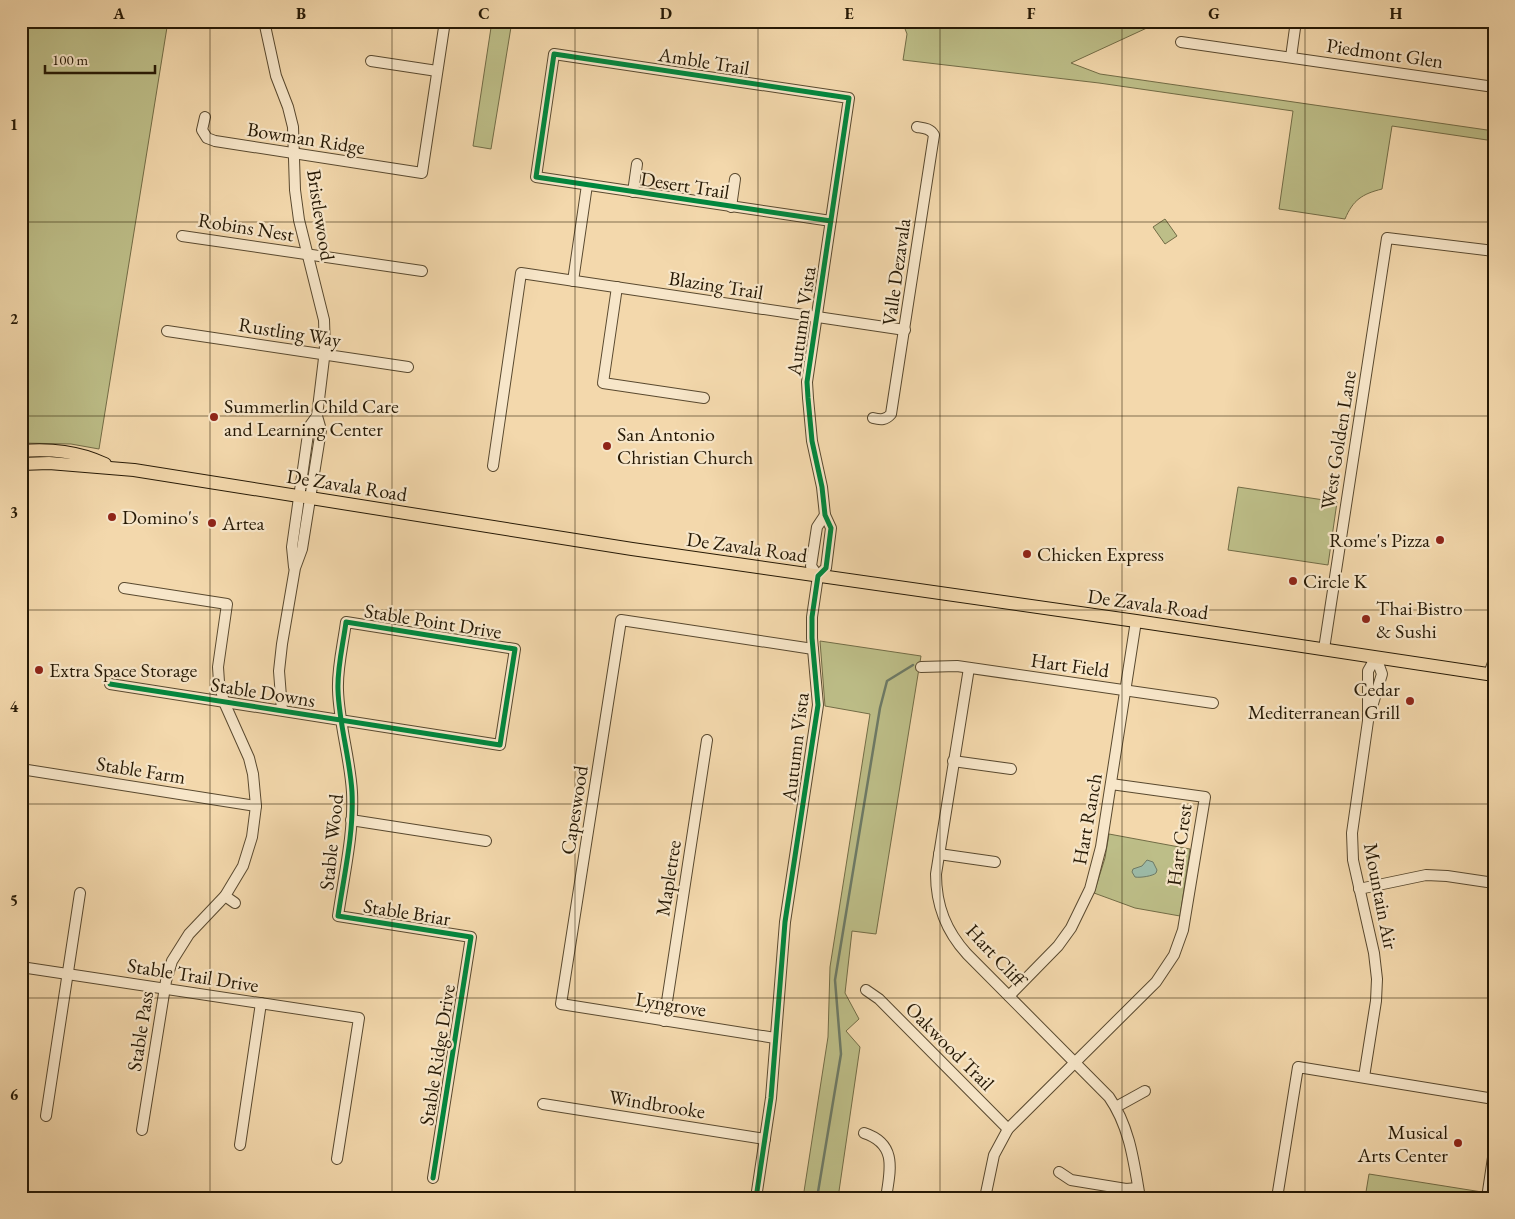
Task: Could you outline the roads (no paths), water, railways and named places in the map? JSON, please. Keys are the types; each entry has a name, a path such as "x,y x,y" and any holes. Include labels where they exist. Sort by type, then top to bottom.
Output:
{"main road":[{"name":"De Zavala Road","path":"21,451 56,451 85,455 114,468"},
{"name":"De Zavala Road","path":"21,464 49,463 114,468 632,549 1136,621 1491,675"}],"street":[{"name":"Bristlewood","path":"264,21 279,86 292,117 295,190 300,220 324,320 325,355 316,416 309,427 305,498 292,547 295,568 279,670 282,710"},
{"path":"371,61 437,71 445,21"},
{"path":"1291,58 1296,21"},
{"name":"Piedmont Glen","path":"1181,42 1494,87"},
{"name":"Amble Trail","path":"536,177 554,54 849,98"},
{"name":"Bowman Ridge","path":"205,117 202,130 207,138 214,141 422,173 437,71"},
{"name":"Autumn Vista","path":"756,1198 771,1098 785,922 818,705 812,625 818,576 826,568 831,528 825,515 822,487 812,441 808,398 809,365 849,98"},
{"name":"Valle Dezavala","path":"873,418 882,420 888,418 891,414 905,330 934,135 927,128 917,127"},
{"path":"633,192 637,164"},
{"name":"Desert Trail","path":"536,177 831,222"},
{"path":"731,207 735,179"},
{"path":"573,281 587,185"},
{"name":"Robins Nest","path":"182,236 422,272"},
{"name":"West Golden Lane","path":"1324,649 1387,238 1494,251"},
{"name":"Blazing Trail","path":"492,466 521,273 905,330"},
{"path":"617,288 603,383 704,398"},
{"name":"Rustling Way","path":"167,331 408,367"},
{"name":"Autumn Vista","path":"818,576 811,566 817,526 825,515"},
{"name":"Stable Pass","path":"124,588 227,604 218,666 219,682 224,702 248,758 255,789 256,806 254,829 243,866 224,896 189,934 177,951 168,970 142,1130"},
{"name":"Capeswood","path":"562,1004 621,620 813,649"},
{"name":"Hart Ranch","path":"1010,996 1058,946 1081,909 1097,868 1136,621"},
{"name":"Stable Point Drive","path":"346,622 515,649 500,745"},
{"name":"Stable Wood","path":"338,916 351,820 352,791 339,703 338,680 346,622"},
{"name":"Mountain Air","path":"1364,1078 1376,1001 1377,979 1374,953 1353,860 1352,833 1368,721 1382,674 1376,657"},
{"path":"1491,675 1494,660"},
{"name":"Hart Field","path":"920,667 950,666 969,668 1214,703"},
{"name":"Hart Cliff","path":"969,668 936,874 938,896 948,928 967,954 1109,1097 1124,1123 1139,1193"},
{"name":"Stable Downs","path":"110,684 500,745"},
{"name":"Mapletree","path":"664,1021 708,740"},
{"path":"953,761 1011,769"},
{"name":"Stable Farm","path":"21,769 256,806"},
{"name":"Hart Crest","path":"985,1198 994,1154 1008,1129 1076,1062 1159,985 1174,955 1183,930 1205,797 1111,784"},
{"path":"351,820 486,841"},
{"path":"939,854 995,862"},
{"path":"1359,889 1426,875 1442,875 1494,883"},
{"path":"46,1116 80,893"},
{"path":"224,896 235,903"},
{"path":"194,912 203,920"},
{"name":"Stable Briar","path":"338,916 471,937"},
{"name":"Stable Ridge Drive","path":"433,1178 471,937"},
{"name":"Stable Trail Drive","path":"21,967 359,1018 337,1159"},
{"name":"Oakwood Trail","path":"866,990 879,999 1008,1129"},
{"path":"240,1145 261,1004"},
{"name":"Lyngrove","path":"562,1004 775,1038"},
{"path":"1277,1198 1298,1067 1494,1099"},
{"path":"1116,1107 1145,1091"},
{"name":"Windbrooke","path":"543,1104 765,1138"},
{"path":"864,1133 872,1135 880,1141 889,1153 891,1162 886,1198"},
{"path":"1487,1198 1494,1151"},
{"path":"1059,1172 1071,1180 1139,1193"}],"waterway":[{"path":"817,1198 841,1054 835,980 880,708 887,681 913,665"}],"place":[{"name":"Summerlin Child Care and Learning Center","path":"214,417"},
{"name":"San Antonio Christian Church","path":"607,446"},
{"name":"Domino's","path":"112,517"},
{"name":"Artea","path":"212,523"},
{"name":"Rome's Pizza","path":"1440,540"},
{"name":"Chicken Express","path":"1027,554"},
{"name":"Circle K","path":"1293,581"},
{"name":"Thai Bistro & Sushi","path":"1366,619"},
{"name":"Extra Space Storage","path":"39,670"},
{"name":"Cedar Mediterranean Grill","path":"1410,701"},
{"name":"Musical Arts Center","path":"1458,1143"}]}
